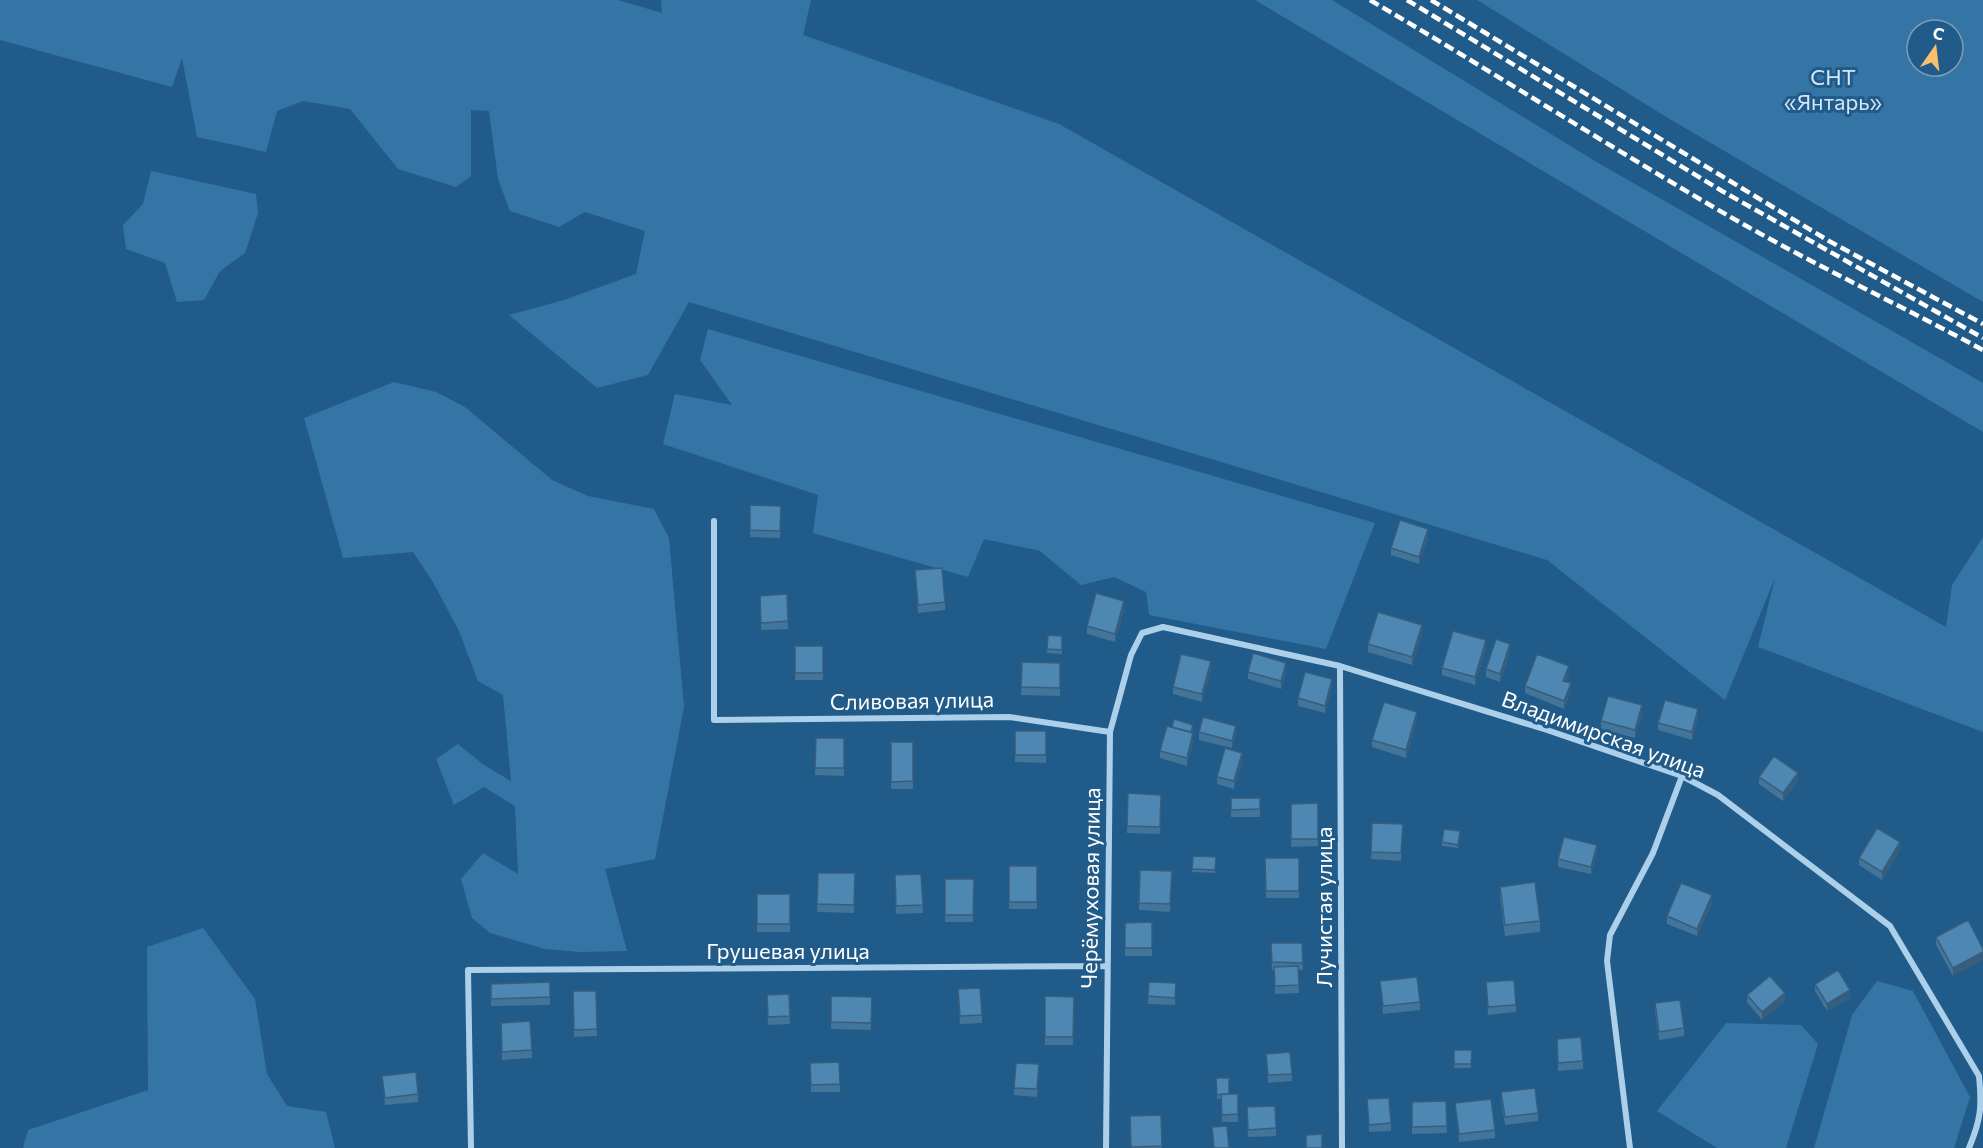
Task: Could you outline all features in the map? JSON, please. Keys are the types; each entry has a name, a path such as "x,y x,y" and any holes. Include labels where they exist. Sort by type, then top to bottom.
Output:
{"street":[{"name":"Сливовая улица","path":"714,521 714,720 1009,717 1110,732"},
{"name":"Владимирская улица","path":"1142,633 1163,627 1340,666 1547,730 1682,776 1718,795 1890,926 1979,1076 1981,1104 1979,1124 1969,1148"},
{"name":"Черёмуховая улица","path":"1106,1148 1110,732 1131,656 1142,633"},
{"name":"Лучистая улица","path":"1340,666 1342,1148"},
{"path":"1630,1148 1607,961 1610,935 1653,853 1682,776"},
{"name":"Грушевая улица","path":"471,1148 468,970 1107,966"}],"green space":[{"path":"0,0 618,0 662,13 661,0 811,0 803,35 1059,124 1946,627 1952,585 1983,537 1983,732 1758,647 1775,578 1725,700 1547,560 689,302 648,375 597,388 509,315 564,300 636,274 645,231 585,212 559,227 510,211 498,179 489,111 471,110 471,176 456,187 398,169 350,109 303,101 277,111 266,152 197,137 182,58 172,87 0,40"},
{"path":"1255,0 1332,0 1600,164 1983,383 1983,432"},
{"name":"СНТ «Янтарь»","path":"1477,0 1983,0 1983,302 1668,118"},
{"path":"151,171 256,194 258,213 245,253 220,271 204,300 177,302 165,263 126,249 123,225 143,204"},
{"path":"708,329 1375,523 1326,649 1149,615 1146,592 1114,577 1081,585 1040,551 984,539 968,577 813,533 818,495 663,444 675,394 732,405 700,360"},
{"path":"394,382 436,392 465,407 552,480 588,496 654,509 669,538 684,707 655,859 605,869 627,951 580,952 545,949 490,933 472,918 461,879 483,853 518,874 515,806 484,787 454,805 436,759 458,744 484,765 511,781 503,695 478,681 459,631 433,582 413,552 343,558 304,418"},
{"path":"203,928 255,999 267,1074 287,1106 326,1112 335,1148 23,1148 28,1130 148,1090 147,947"},
{"path":"1877,981 1913,991 1970,1097 1954,1148 1814,1148 1852,1015"},
{"path":"1726,1023 1801,1025 1818,1044 1786,1148 1717,1148 1657,1111"}],"building":[{"path":"750,505 781,506 780,531 750,530"},
{"path":"1400,520 1428,529 1419,557 1391,548"},
{"path":"942,568 945,602 918,605 915,570"},
{"path":"1096,593 1124,601 1115,634 1087,626"},
{"path":"787,594 788,621 761,623 760,596"},
{"path":"1378,612 1422,625 1412,657 1368,644"},
{"path":"1453,631 1486,640 1475,677 1442,668"},
{"path":"1048,635 1062,636 1062,650 1047,649"},
{"path":"1496,639 1510,644 1500,674 1486,669"},
{"path":"795,646 823,646 823,673 795,673"},
{"path":"1253,653 1286,663 1281,681 1248,672"},
{"path":"1181,654 1211,661 1202,694 1173,687"},
{"path":"1537,654 1569,666 1563,681 1571,683 1564,701 1525,686"},
{"path":"1022,662 1060,663 1060,688 1021,687"},
{"path":"1305,672 1332,679 1325,706 1298,698"},
{"path":"1608,696 1642,705 1635,730 1601,721"},
{"path":"1665,700 1698,709 1692,732 1658,723"},
{"path":"1384,702 1417,712 1406,750 1372,740"},
{"path":"1203,717 1236,726 1232,741 1199,732"},
{"path":"1174,719 1193,725 1191,732 1172,727"},
{"path":"1167,726 1193,733 1187,758 1160,751"},
{"path":"1015,731 1046,731 1046,755 1015,755"},
{"path":"816,738 844,738 844,768 815,768"},
{"path":"891,742 913,742 913,781 891,782"},
{"path":"1225,748 1242,753 1234,781 1217,777"},
{"path":"1774,756 1798,773 1783,793 1759,777"},
{"path":"1128,793 1161,795 1160,827 1127,826"},
{"path":"1231,798 1260,798 1260,809 1231,810"},
{"path":"1318,803 1318,839 1291,839 1291,804"},
{"path":"1372,823 1403,824 1401,853 1371,852"},
{"path":"1877,828 1900,842 1882,872 1859,858"},
{"path":"1444,829 1460,831 1458,845 1442,842"},
{"path":"1564,837 1597,845 1591,867 1558,859"},
{"path":"1193,856 1216,857 1215,870 1192,869"},
{"path":"1265,858 1299,858 1299,891 1266,891"},
{"path":"1009,866 1037,866 1037,902 1009,902"},
{"path":"1140,870 1172,871 1170,904 1139,903"},
{"path":"818,873 855,873 854,905 817,904"},
{"path":"921,874 923,905 896,906 895,875"},
{"path":"945,879 974,879 973,915 945,915"},
{"path":"1535,882 1540,921 1505,925 1500,887"},
{"path":"1681,883 1712,895 1697,929 1667,916"},
{"path":"757,894 790,894 790,924 757,924"},
{"path":"1968,920 1983,952 1953,968 1936,937"},
{"path":"1152,922 1152,948 1125,948 1125,923"},
{"path":"1271,943 1302,943 1303,963 1272,962"},
{"path":"1298,966 1299,985 1275,986 1274,967"},
{"path":"1838,970 1850,990 1827,1004 1815,984"},
{"path":"1770,976 1785,993 1762,1012 1747,995"},
{"path":"1417,977 1420,1002 1383,1006 1380,981"},
{"path":"1514,980 1516,1005 1488,1007 1486,982"},
{"path":"550,982 550,997 491,999 491,984"},
{"path":"1149,982 1176,983 1175,998 1148,996"},
{"path":"980,988 982,1015 960,1016 958,989"},
{"path":"573,991 596,991 597,1029 574,1030"},
{"path":"789,994 790,1016 768,1017 767,995"},
{"path":"831,996 872,997 871,1023 831,1022"},
{"path":"1045,996 1074,997 1073,1037 1045,1037"},
{"path":"1680,1000 1684,1028 1659,1032 1655,1003"},
{"path":"530,1021 532,1050 502,1052 501,1023"},
{"path":"1581,1037 1583,1061 1558,1063 1557,1039"},
{"path":"1454,1050 1472,1050 1471,1064 1454,1064"},
{"path":"1290,1052 1292,1074 1268,1075 1266,1054"},
{"path":"839,1062 840,1084 811,1085 810,1063"},
{"path":"1016,1063 1039,1064 1037,1089 1014,1088"},
{"path":"416,1072 418,1094 385,1098 382,1076"},
{"path":"1216,1078 1229,1078 1229,1094 1217,1095"},
{"path":"1535,1088 1538,1113 1505,1117 1501,1092"},
{"path":"1221,1094 1238,1094 1238,1114 1222,1115"},
{"path":"1389,1098 1391,1123 1369,1125 1367,1099"},
{"path":"1491,1099 1495,1130 1459,1134 1455,1103"},
{"path":"1446,1101 1447,1126 1412,1127 1412,1102"},
{"path":"1275,1106 1276,1128 1248,1130 1247,1107"},
{"path":"1161,1115 1162,1146 1131,1147 1130,1116"},
{"path":"1227,1126 1229,1148 1214,1148 1212,1127"},
{"path":"1322,1134 1322,1148 1306,1148 1306,1135"}],"railway":[{"path":"1370,0 1748,227 1983,350"},
{"path":"1407,0 1722,191 1983,338"},
{"path":"1431,0 1829,241 1983,324"}]}
